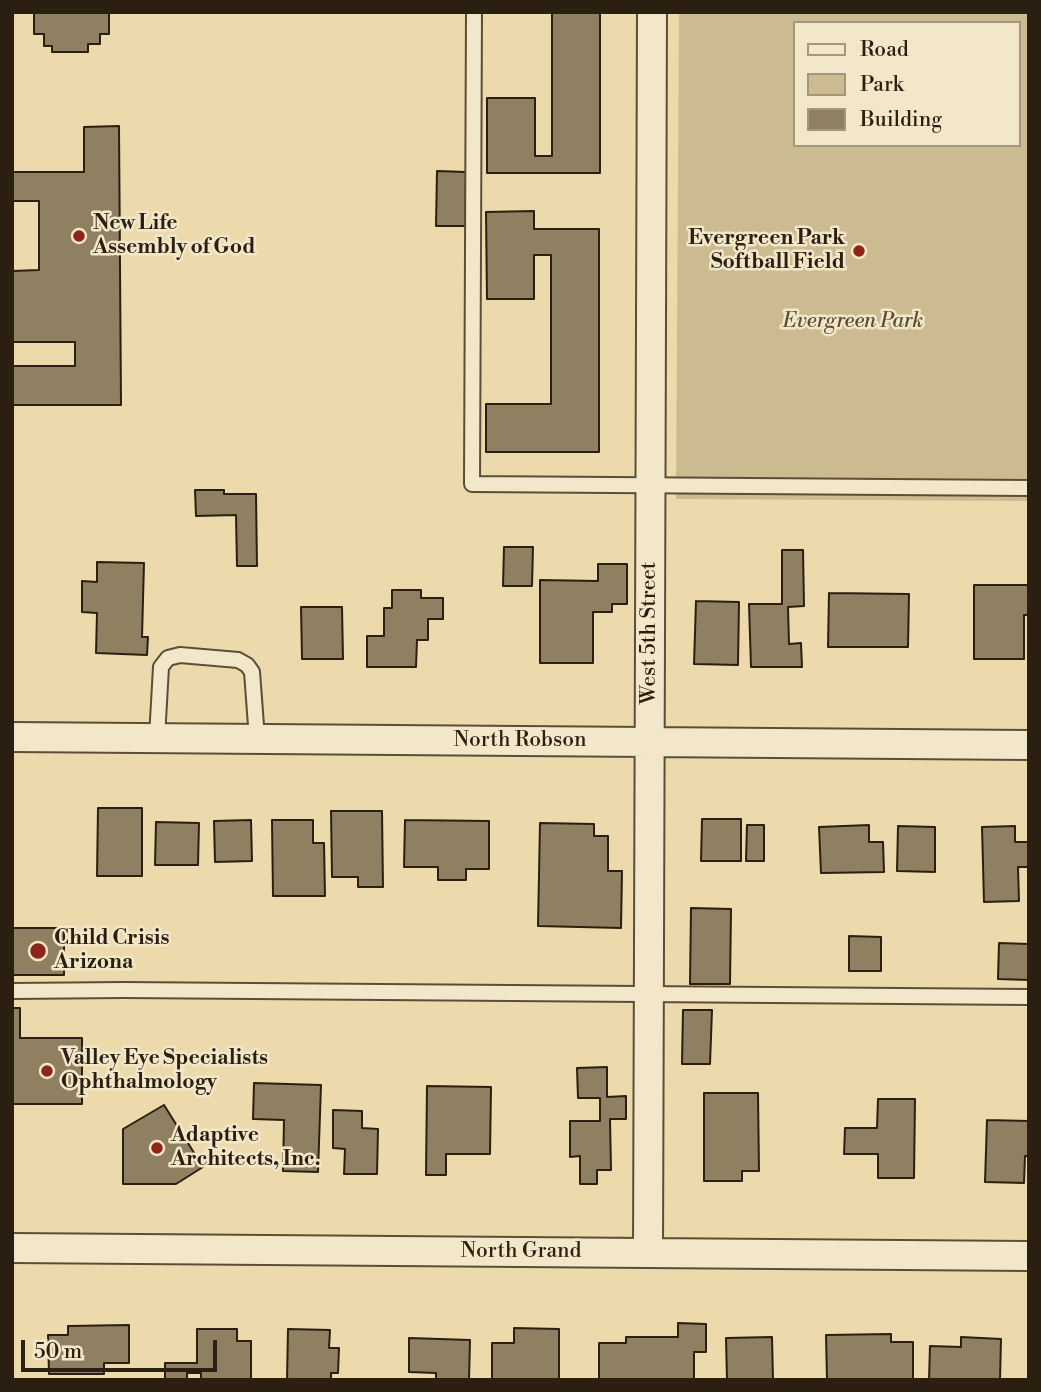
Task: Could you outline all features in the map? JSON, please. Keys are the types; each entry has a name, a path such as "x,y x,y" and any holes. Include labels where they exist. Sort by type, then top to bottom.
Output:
{"street":[{"name":"West 5th Street","path":"648,1253 652,12"},
{"name":"North Robson","path":"12,737 1029,745"},
{"name":"North Grand","path":"12,1248 1029,1256"}],"lane":[{"path":"474,12 472,484 1029,488"},
{"path":"158,738 161,667 168,658 180,655 238,660 247,665 252,672 257,739"},
{"path":"12,991 1029,997"}],"green space":[{"name":"Evergreen Park","path":"679,12 1029,12 1029,501 676,499"}],"building":[{"path":"34,12 109,12 109,34 100,34 100,44 88,44 88,52 52,52 52,46 44,46 44,34 34,34"},
{"path":"552,12 600,12 600,173 487,173 487,98 535,98 535,156 552,156"},
{"name":"New Life Assembly of God","path":"119,126 121,405 12,405 12,366 75,366 75,342 12,342 12,271 39,270 39,201 12,201 12,172 84,172 84,127"},
{"path":"437,171 466,172 465,226 436,226"},
{"path":"534,211 534,229 599,229 599,452 486,452 486,404 551,404 551,255 534,255 534,299 487,299 486,212"},
{"path":"195,490 256,494 257,566 237,566 236,515 196,516"},
{"path":"504,547 533,547 532,586 503,586"},
{"path":"782,550 803,550 804,606 788,607 789,644 801,643 802,667 751,667 749,604 782,604"},
{"path":"97,562 144,563 142,637 148,637 147,655 96,653 97,613 82,612 82,581 97,582"},
{"path":"598,564 627,564 627,604 612,604 612,612 593,612 593,663 540,663 540,580 598,581"},
{"path":"974,585 1029,585 1029,615 1024,615 1024,659 974,659"},
{"path":"392,590 421,590 421,598 443,598 443,619 428,619 428,640 417,640 416,667 367,667 367,636 384,636 384,608 392,608"},
{"path":"829,593 909,594 908,647 828,647"},
{"path":"696,601 739,602 738,665 694,664"},
{"path":"301,607 342,607 343,659 302,659"},
{"path":"98,808 142,808 142,876 97,876"},
{"path":"331,811 382,811 383,887 358,887 358,877 332,877"},
{"path":"702,819 741,819 741,861 701,861"},
{"path":"251,820 252,861 215,862 214,821"},
{"path":"272,820 313,820 313,843 324,843 325,896 273,896"},
{"path":"405,820 489,821 489,869 466,869 466,880 438,880 438,867 404,867"},
{"path":"156,822 199,823 198,865 155,865"},
{"path":"540,823 594,824 594,836 608,836 608,871 622,871 621,928 538,926"},
{"path":"747,825 764,825 764,861 746,861"},
{"path":"869,825 869,842 883,842 884,872 821,873 819,827"},
{"path":"898,826 935,827 935,872 897,871"},
{"path":"1015,826 1015,842 1029,842 1029,867 1018,867 1019,901 984,902 982,827"},
{"path":"691,908 731,909 730,984 690,984"},
{"name":"Child Crisis Arizona","path":"12,928 64,928 64,975 12,975"},
{"path":"849,936 881,937 881,971 849,971"},
{"path":"999,943 1029,944 1029,980 998,979"},
{"name":"Valley Eye Specialists Ophthalmology","path":"12,1008 20,1008 20,1038 82,1038 82,1104 12,1104"},
{"path":"683,1010 712,1010 710,1064 682,1064"},
{"path":"607,1067 607,1097 626,1096 626,1119 610,1119 611,1170 597,1170 597,1184 580,1184 580,1156 570,1157 570,1121 600,1121 600,1098 578,1098 577,1068"},
{"path":"254,1083 321,1085 318,1172 283,1171 284,1120 253,1119"},
{"path":"427,1086 491,1087 490,1154 446,1154 446,1175 426,1175"},
{"path":"704,1093 758,1093 759,1171 742,1171 742,1181 704,1181"},
{"path":"878,1099 915,1099 914,1178 878,1178 878,1154 844,1154 845,1128 877,1128"},
{"name":"Adaptive Architects, Inc.","path":"164,1105 203,1167 176,1184 123,1184 123,1129"},
{"path":"333,1110 362,1111 362,1128 378,1129 377,1174 344,1174 345,1149 333,1148"},
{"path":"987,1120 1029,1121 1029,1156 1025,1156 1024,1183 985,1182"},
{"path":"678,1323 706,1324 706,1352 694,1352 694,1380 599,1380 599,1343 626,1343 626,1337 678,1337"},
{"path":"129,1325 129,1363 104,1363 104,1374 49,1374 48,1335 68,1335 68,1326"},
{"path":"514,1328 559,1329 559,1380 492,1380 492,1343 514,1343"},
{"path":"197,1329 237,1329 237,1341 251,1341 251,1380 201,1380 201,1373 187,1373 187,1380 165,1380 165,1363 197,1363"},
{"path":"288,1329 330,1330 329,1348 339,1348 338,1373 331,1373 331,1380 287,1380"},
{"path":"891,1334 891,1342 913,1342 913,1380 827,1380 826,1335"},
{"path":"772,1337 773,1380 727,1380 726,1338"},
{"path":"961,1337 1001,1339 1000,1380 929,1380 930,1346 961,1347"},
{"path":"409,1338 470,1340 469,1380 436,1380 436,1373 409,1372"}],"place":[{"name":"New Life Assembly of God","path":"79,236"},
{"name":"Evergreen Park Softball Field","path":"859,251"},
{"name":"Child Crisis Arizona","path":"38,951"},
{"name":"Valley Eye Specialists Ophthalmology","path":"47,1071"},
{"name":"Adaptive Architects, Inc.","path":"157,1148"}]}
